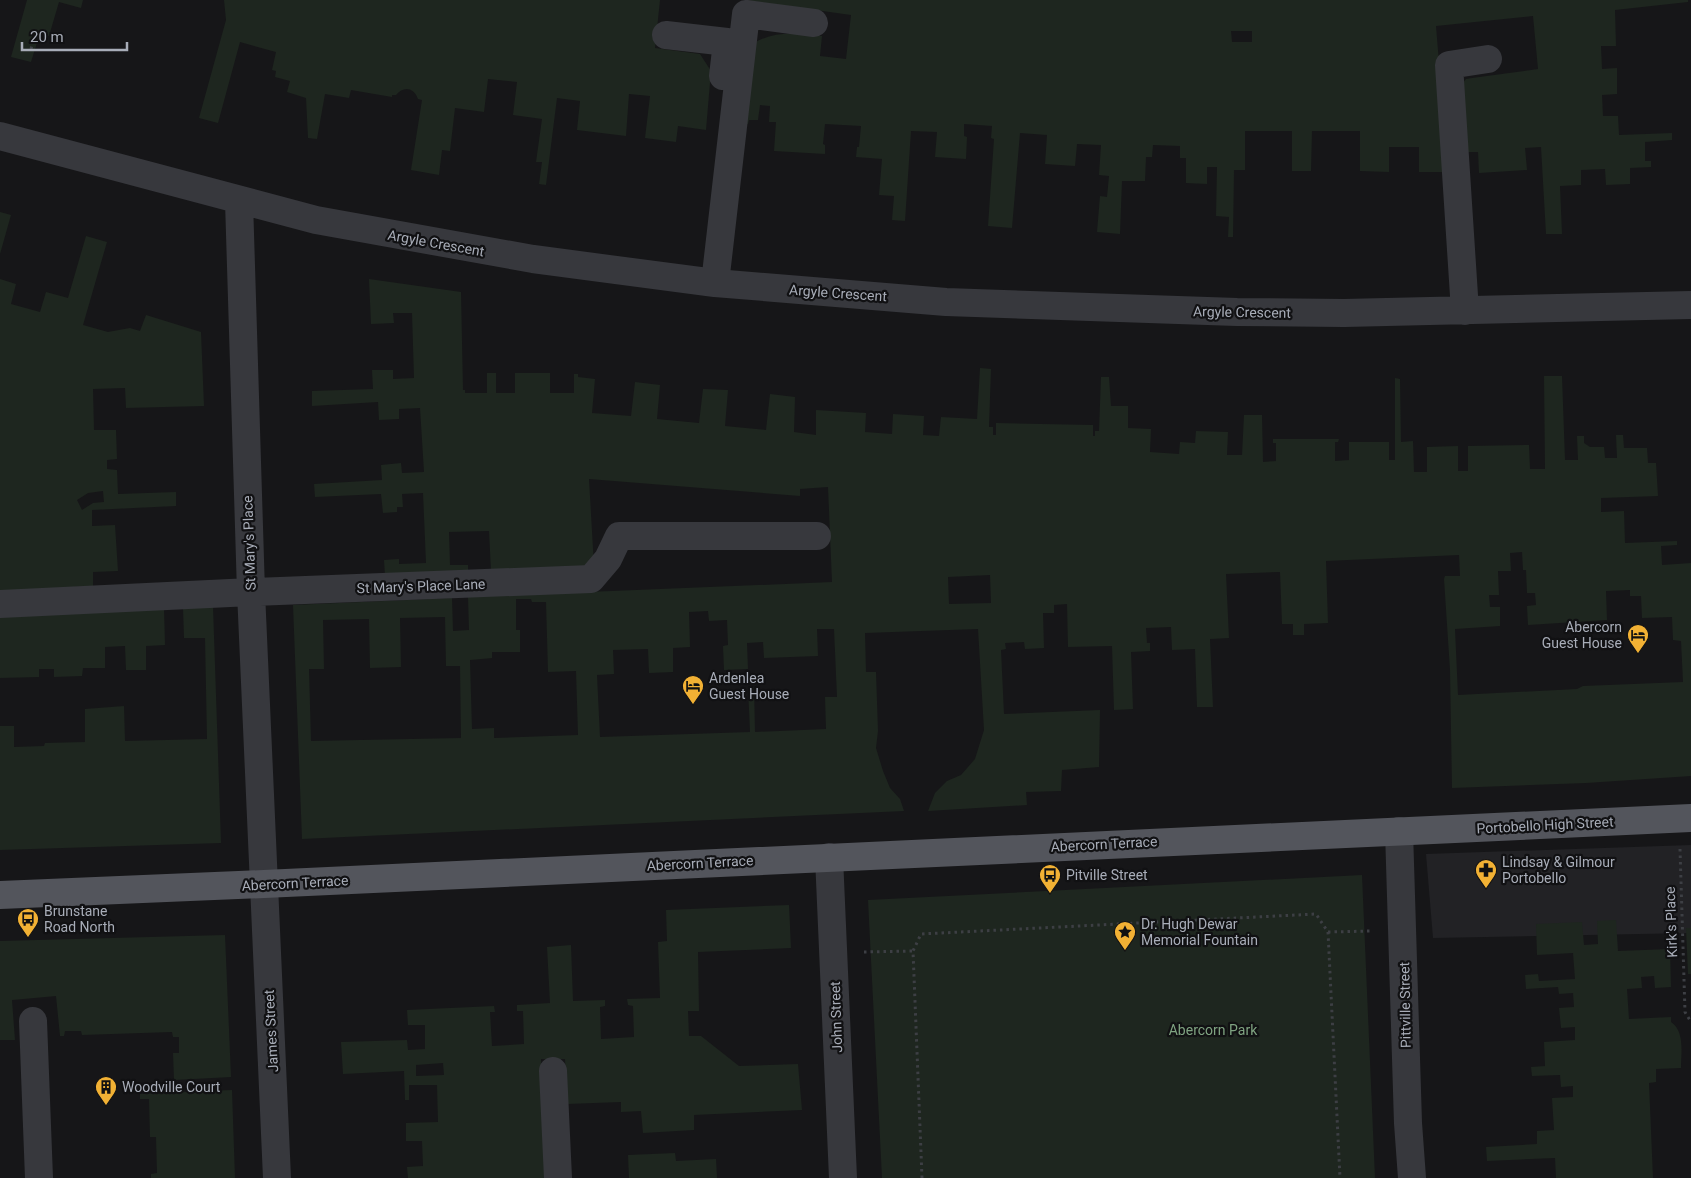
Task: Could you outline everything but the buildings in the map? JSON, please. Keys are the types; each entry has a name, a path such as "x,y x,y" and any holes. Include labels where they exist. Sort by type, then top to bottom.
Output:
{"main road":[{"name":"Portobello High Street","path":"1399,831 1685,819"},
{"name":"Abercorn Terrace","path":"0,895 1399,831"}],"street":[{"path":"708,282 746,14 814,23"},
{"path":"666,35 727,42 708,282"},
{"path":"1465,311 1449,65 1488,59"},
{"name":"Argyle Crescent","path":"0,136 238,201 316,220 459,247 592,268 708,282 946,302 1256,313 1691,306"},
{"name":"St Mary's Place","path":"238,201 251,592 264,884"},
{"name":"St Mary's Place Lane","path":"0,604 591,579 608,559 619,536 818,536"},
{"name":"Pittville Street","path":"1399,831 1408,1123 1412,1178"},
{"name":"John Street","path":"829,857 843,1178"},
{"name":"James Street","path":"264,884 277,1178"},
{"path":"33,1021 39,1178"},
{"path":"553,1071 558,1178"}],"path":[{"path":"30,49 35,34 39,36"},
{"name":"Kirk's Place","path":"1685,819 1685,1012 1691,1022"},
{"path":"922,1178 913,951 921,934 1316,914 1328,932 1340,1178"},
{"path":"1328,932 1403,930"},
{"path":"833,952 913,951"}],"shaded area":[{"path":"1691,845 1691,933 1433,938 1426,854"}],"green space":[{"path":"27,0 83,0 81,8 59,2 49,36 40,33 31,62 11,57"},
{"path":"224,0 660,0 655,48 700,54 711,71 706,130 678,126 676,142 645,138 650,96 629,94 626,136 577,130 580,101 557,98 546,185 539,184 542,162 536,162 542,119 513,115 517,82 488,79 484,112 455,108 450,151 442,150 439,175 411,170 422,100 418,99 414,92 405,89 396,95 392,95 392,97 351,90 349,98 325,94 317,139 308,138 306,98 287,92 290,81 275,77 276,71 272,70 276,52 240,42 218,123 199,118 226,20"},
{"path":"744,0 1688,0 1688,2 1615,10 1616,46 1601,46 1602,69 1617,68 1617,94 1602,95 1603,116 1618,116 1619,135 1672,133 1672,140 1645,142 1645,161 1651,161 1651,167 1630,168 1630,184 1606,185 1605,169 1581,170 1581,185 1560,186 1562,234 1546,234 1541,147 1525,148 1527,170 1479,173 1478,152 1462,152 1461,85 1466,79 1538,69 1533,16 1436,26 1448,172 1419,172 1419,147 1389,147 1389,172 1360,171 1360,131 1312,131 1311,171 1292,171 1292,131 1245,131 1245,170 1234,170 1233,237 1228,237 1229,217 1216,216 1217,167 1207,167 1207,184 1186,183 1186,158 1180,158 1180,146 1153,145 1152,157 1146,157 1145,181 1122,181 1120,234 1097,232 1100,196 1107,197 1109,176 1099,175 1101,145 1077,144 1075,166 1045,164 1047,135 1020,133 1012,228 988,226 994,139 991,138 992,126 964,124 964,136 967,137 966,159 935,157 937,132 911,131 905,221 892,220 894,196 879,195 882,159 856,157 861,126 825,124 823,144 825,145 825,154 774,151 776,122 769,122 770,106 760,105 758,120 749,120 748,124 742,124 754,43 770,36 779,35 822,36 820,56 846,59 851,15","holes":["1231,31 1252,31 1252,42 1232,42"]},
{"path":"0,212 11,215 0,254"},
{"path":"86,236 107,242 83,325 108,332 130,328 140,331 146,315 201,332 204,406 126,408 125,388 93,389 94,430 116,430 117,459 107,460 107,469 117,470 118,494 176,492 176,506 92,510 92,526 115,525 118,571 93,572 93,586 0,591 0,279 16,284 11,304 40,312 46,292 68,298","holes":["103,491 104,502 93,503 82,510 77,500 88,493"]},
{"path":"369,279 461,292 463,390 465,390 465,393 487,393 487,373 496,373 496,393 515,393 515,373 550,373 550,393 574,393 574,374 578,374 578,377 595,379 592,413 631,416 635,382 660,385 657,419 699,423 703,389 728,390 725,426 766,430 770,394 795,397 794,432 816,435 816,410 866,413 865,432 892,434 893,414 924,416 923,435 939,436 941,417 977,419 980,368 991,369 989,427 993,427 993,435 996,435 996,423 1093,425 1093,436 1095,436 1095,431 1099,431 1101,377 1109,377 1111,406 1128,406 1128,428 1151,429 1150,452 1179,454 1180,442 1195,443 1196,431 1228,432 1227,455 1242,455 1244,415 1262,415 1263,462 1276,461 1276,443 1273,443 1273,439 1339,439 1338,442 1335,442 1335,461 1349,460 1349,442 1389,442 1389,460 1395,460 1395,378 1400,379 1401,442 1413,441 1414,472 1427,472 1427,447 1458,446 1458,471 1468,471 1468,446 1529,445 1530,469 1545,469 1544,376 1562,376 1565,460 1578,460 1577,436 1584,436 1584,443 1590,447 1604,447 1605,458 1617,458 1616,435 1623,435 1624,448 1647,448 1648,463 1656,463 1658,496 1601,498 1601,512 1624,511 1625,543 1677,541 1677,545 1661,546 1662,565 1691,563 1691,776 1586,783 1452,788 1450,670 1444,579 1445,576 1460,576 1459,555 1326,561 1328,623 1304,624 1304,635 1293,635 1293,624 1282,624 1280,572 1226,574 1229,638 1210,639 1213,707 1197,707 1195,649 1172,650 1171,627 1146,628 1147,643 1150,643 1150,651 1131,652 1133,709 1114,710 1112,646 1068,647 1067,604 1054,605 1054,613 1043,613 1044,648 1025,649 1024,642 1005,643 1006,649 1001,650 1004,714 1100,710 1099,767 1062,770 1061,791 1026,792 1027,805 928,811 935,793 947,781 961,775 975,759 984,730 978,629 865,633 866,672 876,672 878,731 876,748 890,788 900,799 904,811 302,839 293,605 452,598 453,631 469,630 468,597 832,582 828,487 800,489 800,496 589,479 594,566 491,571 489,531 449,532 450,565 468,565 468,572 385,576 384,560 399,559 399,564 426,563 423,493 402,494 403,507 397,507 397,512 383,513 381,494 315,497 314,484 382,480 381,465 401,463 402,473 424,472 420,408 399,409 399,419 379,420 378,402 312,406 312,391 373,389 372,370 393,370 393,379 414,378 412,313 393,313 394,323 371,324","holes":["1522,552 1523,570 1526,570 1527,593 1535,593 1536,605 1527,606 1528,625 1607,620 1606,591 1630,590 1630,596 1641,596 1642,618 1672,617 1673,640 1681,641 1683,682 1583,686 1577,689 1458,695 1455,629 1500,626 1500,607 1490,607 1489,595 1499,595 1498,571 1511,571 1510,553","990,575 991,603 949,604 948,577","516,599 546,602 548,672 576,671 578,735 494,738 494,728 472,729 470,660 492,658 492,652 520,652 520,630 516,630","708,611 709,621 727,620 728,645 723,646 724,670 748,669 747,643 763,642 764,658 818,656 817,629 834,629 837,697 825,697 826,729 755,732 754,687 748,687 750,732 600,737 597,675 614,674 613,650 648,649 649,673 673,672 673,648 690,647 689,612","445,617 446,666 460,666 461,738 311,741 309,669 324,669 323,620 369,619 370,668 401,667 400,618"]},
{"path":"213,606 221,843 0,850 0,726 14,726 14,747 44,746 45,743 85,742 85,709 124,706 125,741 207,739 205,638 184,638 183,608"},
{"path":"164,608 165,645 146,646 146,670 126,670 125,646 105,647 105,668 83,668 82,676 54,677 54,669 39,669 39,677 0,678 0,617"},
{"name":"Abercorn Park","path":"1362,875 1375,1178 882,1178 868,900"},
{"path":"789,905 791,948 698,952 699,1011 688,1011 689,1036 701,1036 739,1066 798,1064 802,1110 694,1115 694,1130 643,1133 641,1111 621,1112 621,1102 567,1104 565,1059 541,1059 545,1178 408,1178 407,1167 423,1166 422,1141 406,1141 406,1123 438,1122 437,1085 409,1085 409,1100 405,1100 404,1071 343,1074 341,1042 407,1040 408,1050 425,1049 425,1025 408,1025 407,1010 494,1006 495,1012 490,1012 492,1046 524,1044 523,1011 517,1011 517,1005 550,1003 547,947 571,945 573,1001 605,1000 605,1006 600,1007 601,1039 634,1037 633,1006 628,1005 627,999 660,998 658,942 667,941 666,910","holes":["443,1063 444,1075 416,1076 416,1065"]},
{"path":"1616,920 1618,951 1670,949 1671,987 1655,988 1654,976 1641,977 1642,988 1627,989 1629,1019 1671,1017 1671,1022 1678,1031 1681,1043 1681,1068 1656,1069 1656,1082 1649,1083 1653,1178 1556,1178 1555,1158 1487,1161 1486,1147 1537,1144 1537,1131 1554,1130 1552,1098 1573,1097 1573,1086 1561,1087 1560,1075 1532,1076 1531,1067 1545,1066 1544,1042 1575,1040 1575,1027 1561,1028 1559,1008 1574,1007 1573,993 1559,994 1558,987 1526,989 1525,975 1538,974 1539,981 1575,979 1573,953 1537,955 1536,924 1582,922 1584,945 1598,944 1597,921"},
{"path":"1686,928 1691,928 1691,974 1688,974"},
{"path":"225,935 231,1077 174,1080 173,1053 179,1053 179,1037 173,1037 172,1032 82,1035 81,1031 65,1031 64,1036 60,1036 56,996 12,1000 15,1040 0,1040 0,941"},
{"path":"232,1090 235,1178 151,1178 151,1174 157,1173 156,1137 150,1137 149,1099 140,1099 140,1094"},
{"path":"675,1153 676,1161 716,1159 717,1178 629,1178 628,1155"}],"place":[{"name":"Abercorn Guest House","path":"1638,654"},
{"name":"Ardenlea Guest House","path":"693,705"},
{"name":"Lindsay & Gilmour Portobello","path":"1486,889"},
{"name":"Pitville Street","path":"1050,894"},
{"name":"Brunstane Road North","path":"28,938"},
{"name":"Dr. Hugh Dewar Memorial Fountain","path":"1125,951"},
{"name":"Woodville Court","path":"106,1106"}]}
